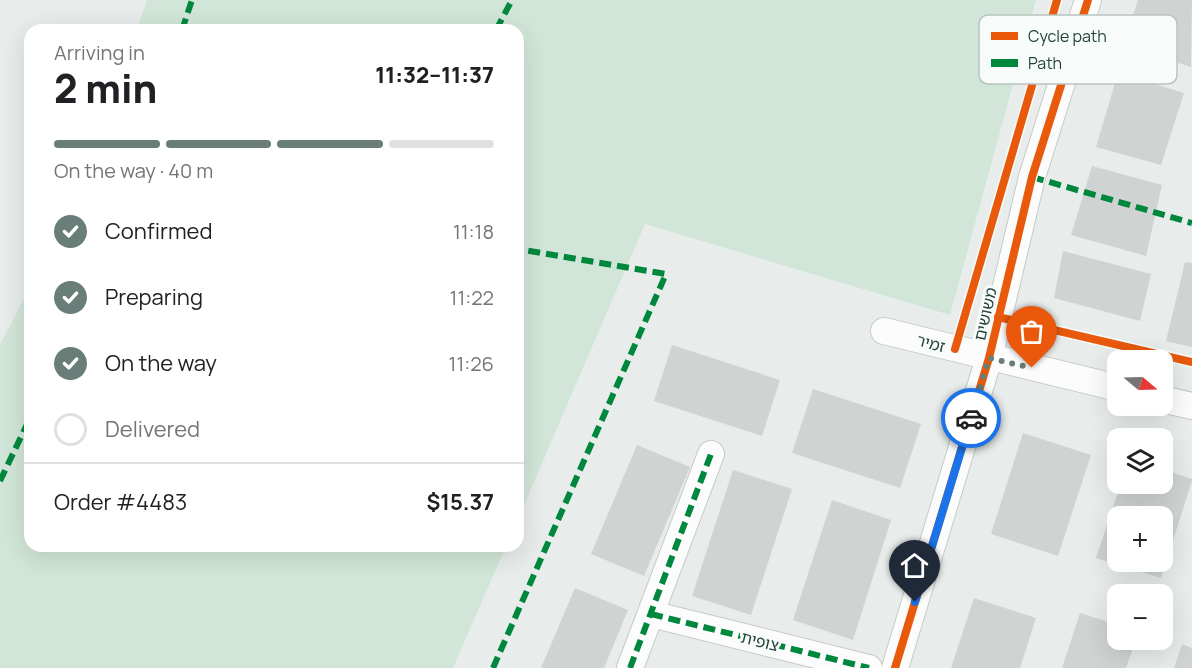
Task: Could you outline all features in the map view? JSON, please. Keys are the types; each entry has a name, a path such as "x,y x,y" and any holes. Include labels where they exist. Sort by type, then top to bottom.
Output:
{"street":[{"name":"משושים","path":"1083,15 1088,0"},
{"name":"משושים","path":"895,668 989,358 1032,177 1061,84"},
{"name":"זמיר","path":"884,331 1107,385"},
{"path":"1173,402 1192,406"},
{"path":"630,668 711,454"},
{"name":"צופית","path":"651,614 869,668"}],"green space":[{"path":"147,0 1036,0 1032,15 979,15 979,84 1013,84 950,315 645,224 524,505 524,24 138,24"},
{"path":"24,299 24,552 503,552 453,668 0,668 0,344"}],"building":[{"path":"1138,0 1192,0 1191,67 1177,62 1177,15 1133,15"},
{"path":"1115,84 1154,84 1184,93 1161,165 1096,147"},
{"path":"1092,166 1162,185 1146,256 1071,235"},
{"path":"1063,251 1151,274 1140,321 1054,298"},
{"path":"1185,262 1192,263 1192,347 1166,341"},
{"path":"672,345 780,380 762,436 654,401"},
{"path":"813,389 921,424 900,488 792,453"},
{"path":"1023,433 1091,455 1058,556 991,534"},
{"path":"637,445 690,467 644,576 591,554"},
{"path":"733,470 792,489 751,615 692,596"},
{"path":"1173,473 1192,479 1173,540 1173,506 1113,506 1117,494 1173,494"},
{"path":"832,500 891,520 853,640 793,620"},
{"path":"1107,525 1107,561 1096,558"},
{"path":"1142,572 1163,572 1161,578"},
{"path":"575,588 628,610 604,668 541,668"},
{"path":"974,598 1036,618 1020,668 951,668"},
{"path":"1080,613 1107,622 1107,650 1132,650 1126,668 1062,668"},
{"path":"1182,644 1192,648 1192,668 1174,668"}],"marked path":[{"path":"184,24 192,0"},
{"path":"499,24 512,0"},
{"path":"1032,177 1192,223"},
{"path":"493,668 666,274 524,250"},
{"path":"0,481 24,431"},
{"path":"630,668 711,454"},
{"path":"651,614 869,668"}],"cycle path":[{"path":"1053,15 1057,0"},
{"path":"1083,15 1088,0"},
{"path":"955,349 1032,84"},
{"path":"895,668 989,358 1032,177 1061,84"},
{"path":"998,317 1192,362"}],"way so far":[{"path":"971,418 989,358 1032,368"}],"route":[{"path":"915,602 971,418"}]}
